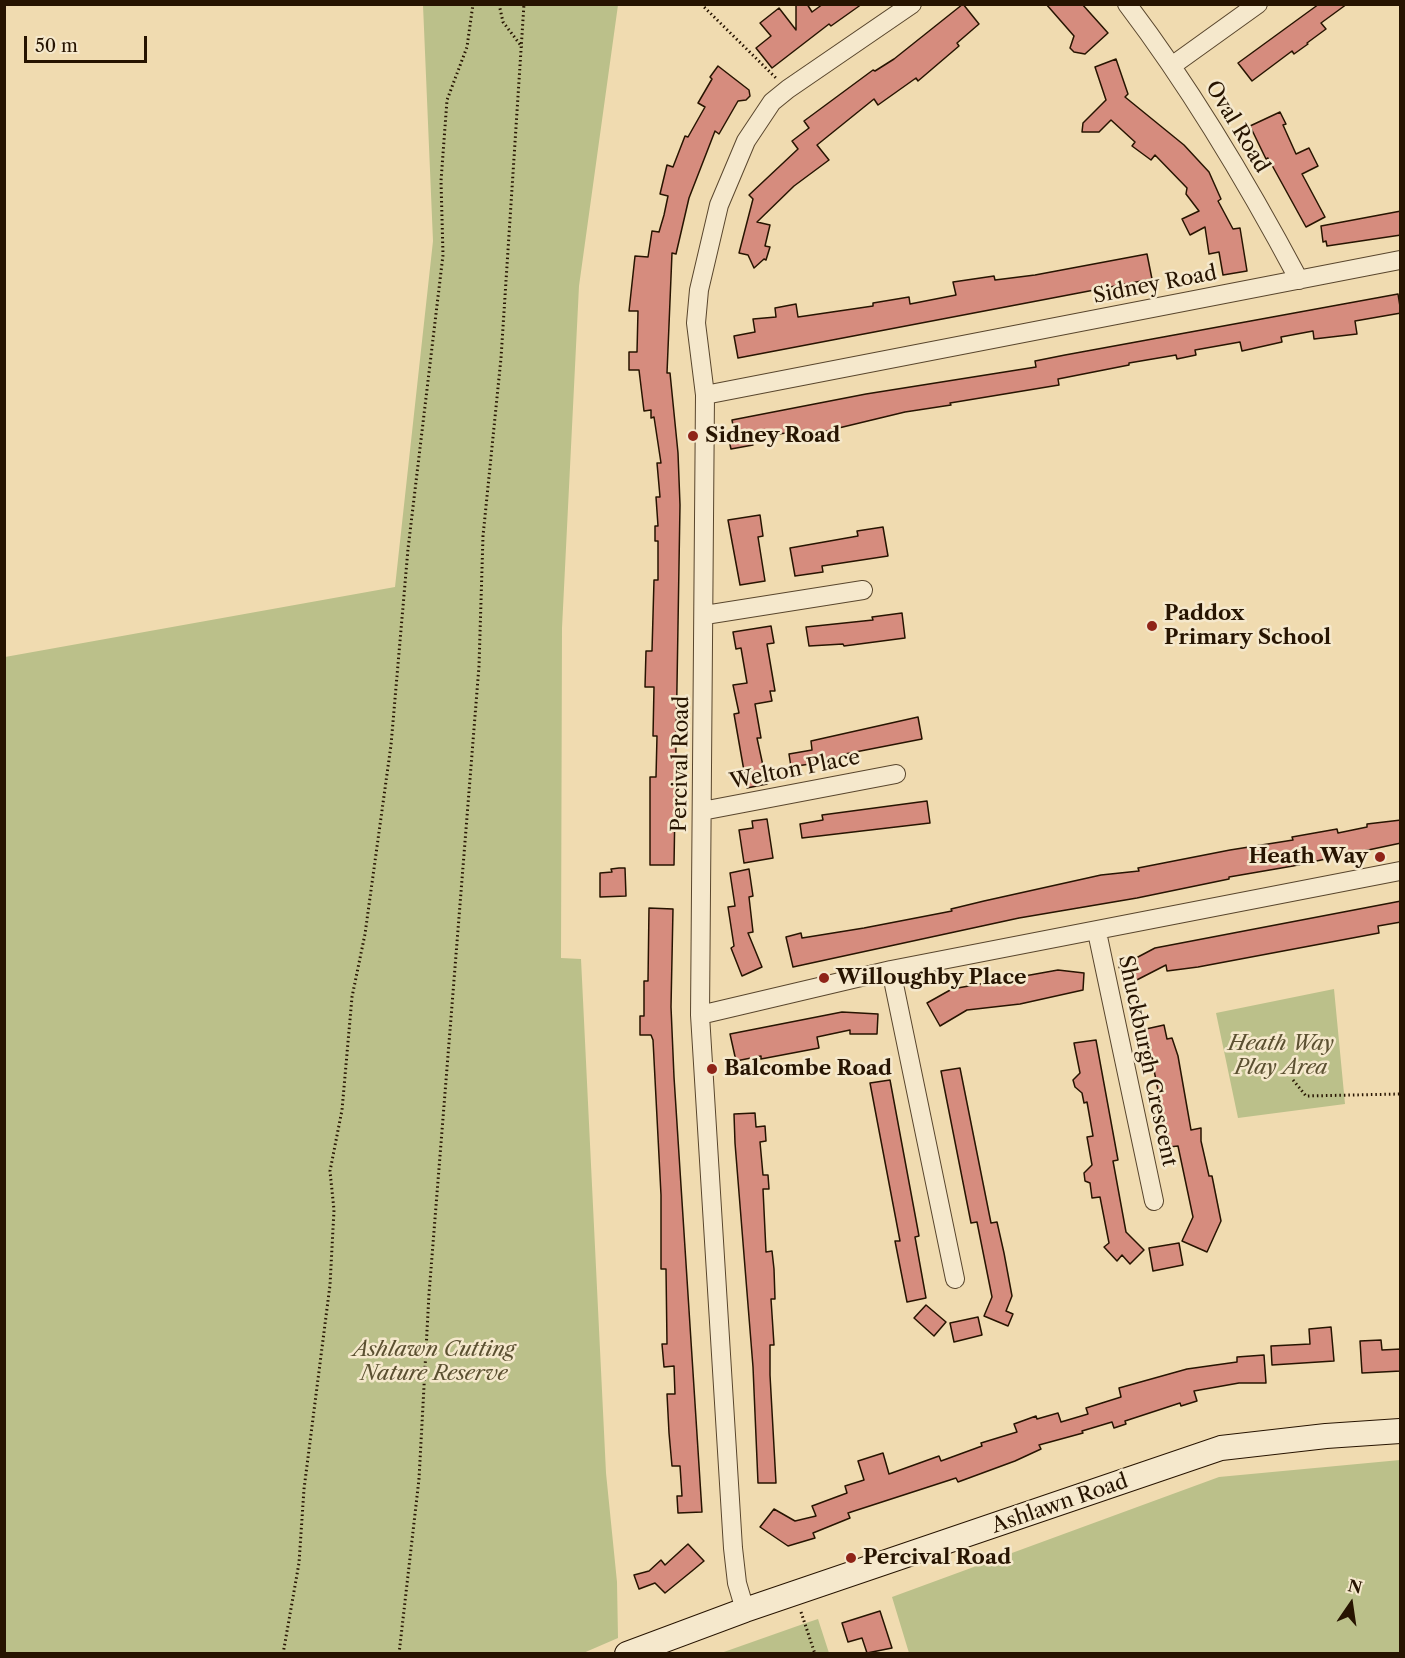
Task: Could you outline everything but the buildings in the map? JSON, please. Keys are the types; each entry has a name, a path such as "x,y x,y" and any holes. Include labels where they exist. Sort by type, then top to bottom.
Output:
{"main road":[{"name":"Ashlawn Road","path":"627,1653 745,1610 1221,1448 1326,1436 1401,1431"}],"street":[{"name":"Percival Road","path":"745,1610 737,1583 733,1548 700,1015 705,395 697,312 699,290 719,205 746,141 772,102 912,4"},
{"name":"Oval Road","path":"1127,4 1173,65 1266,219 1299,280"},
{"path":"1173,65 1258,4"},
{"name":"Sidney Road","path":"705,395 1401,260"},
{"path":"705,615 862,590"},
{"name":"Welton Place","path":"702,811 896,774"},
{"path":"700,1015 891,970 1097,932 1401,871"},
{"name":"Shuckburgh Crescent","path":"1097,932 1154,1201"},
{"path":"891,970 955,1279"}],"path":[{"path":"283,1653 299,1563 304,1489 330,1285 334,1210 330,1171 342,1110 352,997 365,934 391,745 408,549 443,255 441,181 447,100 467,47 473,4"},
{"path":"499,4 503,22 522,46"},
{"path":"399,1653 419,1479 429,1294 479,666 483,536 501,358 524,4"},
{"path":"701,4 788,89"},
{"path":"1293,1080 1306,1096 1401,1094"},
{"path":"799,1607 814,1653"}],"green space":[{"name":"Ashlawn Cutting Nature Reserve","path":"423,5 618,5 579,286 562,628 561,958 581,959 606,1473 617,1582 618,1638 581,1654 5,1653 5,657 395,587 433,241"},
{"name":"Heath Way Play Area","path":"1334,989 1345,1104 1238,1118 1216,1013"},
{"path":"1400,1460 1400,1653 909,1653 892,1597 1219,1477"},
{"path":"818,1619 829,1653 721,1653 806,1623"}],"place":[{"name":"Sidney Road","path":"693,436"},
{"name":"Paddox Primary School","path":"1152,626"},
{"name":"Heath Way","path":"1380,857"},
{"name":"Willoughby Place","path":"824,978"},
{"name":"Balcombe Road","path":"712,1069"},
{"name":"Percival Road","path":"851,1558"}]}
